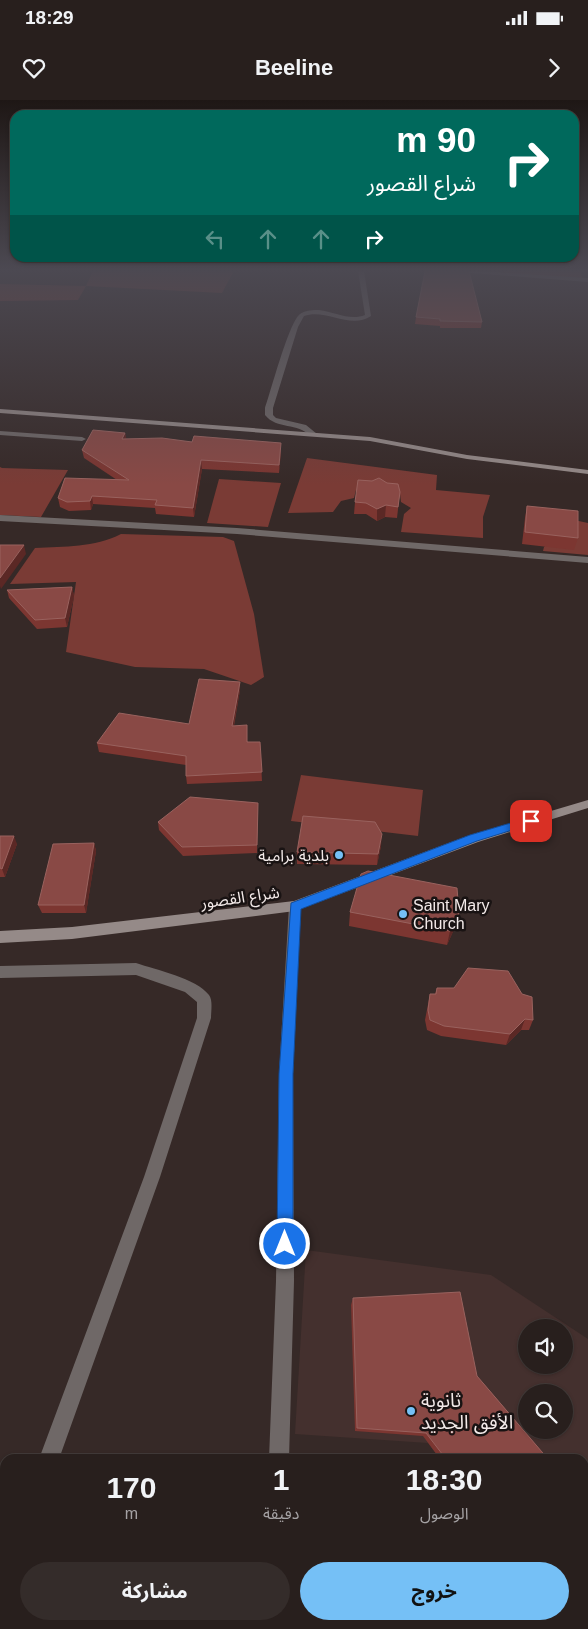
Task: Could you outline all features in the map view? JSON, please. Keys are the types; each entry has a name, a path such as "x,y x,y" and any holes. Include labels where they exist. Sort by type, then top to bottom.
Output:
{"main road":[{"path":"0,411 313,434 403,444 467,457 588,472"},
{"name":"شراع القصور","path":"0,937 82,932 295,906 474,838 588,804"}],"street":[{"path":"290,342 269,408 269,415 273,420 304,427 313,434"},
{"path":"0,433 82,439"},
{"path":"0,518 236,531 588,560"},
{"path":"279,1454 285,1281 286,1074 295,906"},
{"path":"0,972 136,969 190,988 204,999 204,1018 152,1177 51,1454"}],"shaded area":[{"path":"307,458 437,475 436,490 490,495 483,517 483,538 401,532 404,514 411,508 401,502 400,494 356,490 354,498 341,501 333,512 288,513"},
{"path":"0,467 68,470 41,517 0,515"},
{"path":"219,479 281,483 268,527 207,523"},
{"path":"574,520 588,523 588,555 543,551 544,547"},
{"path":"121,534 223,537 234,541 254,614 264,677 251,685 204,669 135,667 66,652 76,582 10,584 35,548 90,544 111,539"},
{"path":"301,775 423,790 418,836 291,821"},
{"name":"ثانوية الأفق الجديد","path":"306,1250 491,1275 558,1319 518,1319 518,1374 573,1374 573,1329 588,1339 588,1454 436,1454 428,1443 295,1434"}],"building":[{"path":"93,430 125,433 122,439 162,438 192,442 194,436 281,443 279,465 201,460 193,508 155,505 157,500 92,496 90,501 67,502 58,498 65,478 129,480 82,450"},
{"path":"379,478 387,483 398,484 400,492 398,507 386,505 377,509 366,503 355,502 358,480 372,481"},
{"path":"527,506 578,511 578,538 525,532"},
{"path":"0,545 24,545 0,578"},
{"path":"72,587 65,618 35,620 7,590"},
{"path":"199,679 240,682 232,726 247,725 247,742 260,742 262,772 186,776 186,756 97,743 119,713 189,724"},
{"path":"190,797 258,803 257,845 182,847 158,822"},
{"name":"بلدية برامية","path":"303,816 375,822 382,834 378,854 297,852"},
{"path":"0,836 14,836 2,869 0,868"},
{"path":"94,843 84,905 38,905 53,844"},
{"name":"Saint Mary Church","path":"368,871 457,888 459,913 450,931 350,912 361,874"},
{"path":"468,968 508,971 522,994 532,997 533,1020 525,1019 510,1034 444,1026 430,1020 428,1010 430,994 436,994 437,988 454,988"},
{"path":"460,1292 477,1376 518,1424 518,1439 531,1439 544,1454 442,1454 426,1433 357,1428 353,1298"}],"place":[{"name":"بلدية برامية","path":"339,855"},
{"name":"Saint Mary Church","path":"403,914"},
{"name":"ثانوية الأفق الجديد","path":"411,1411"}],"route":[{"path":"285,1244 286,1074 295,906 343,890 474,838 531,821"}]}
